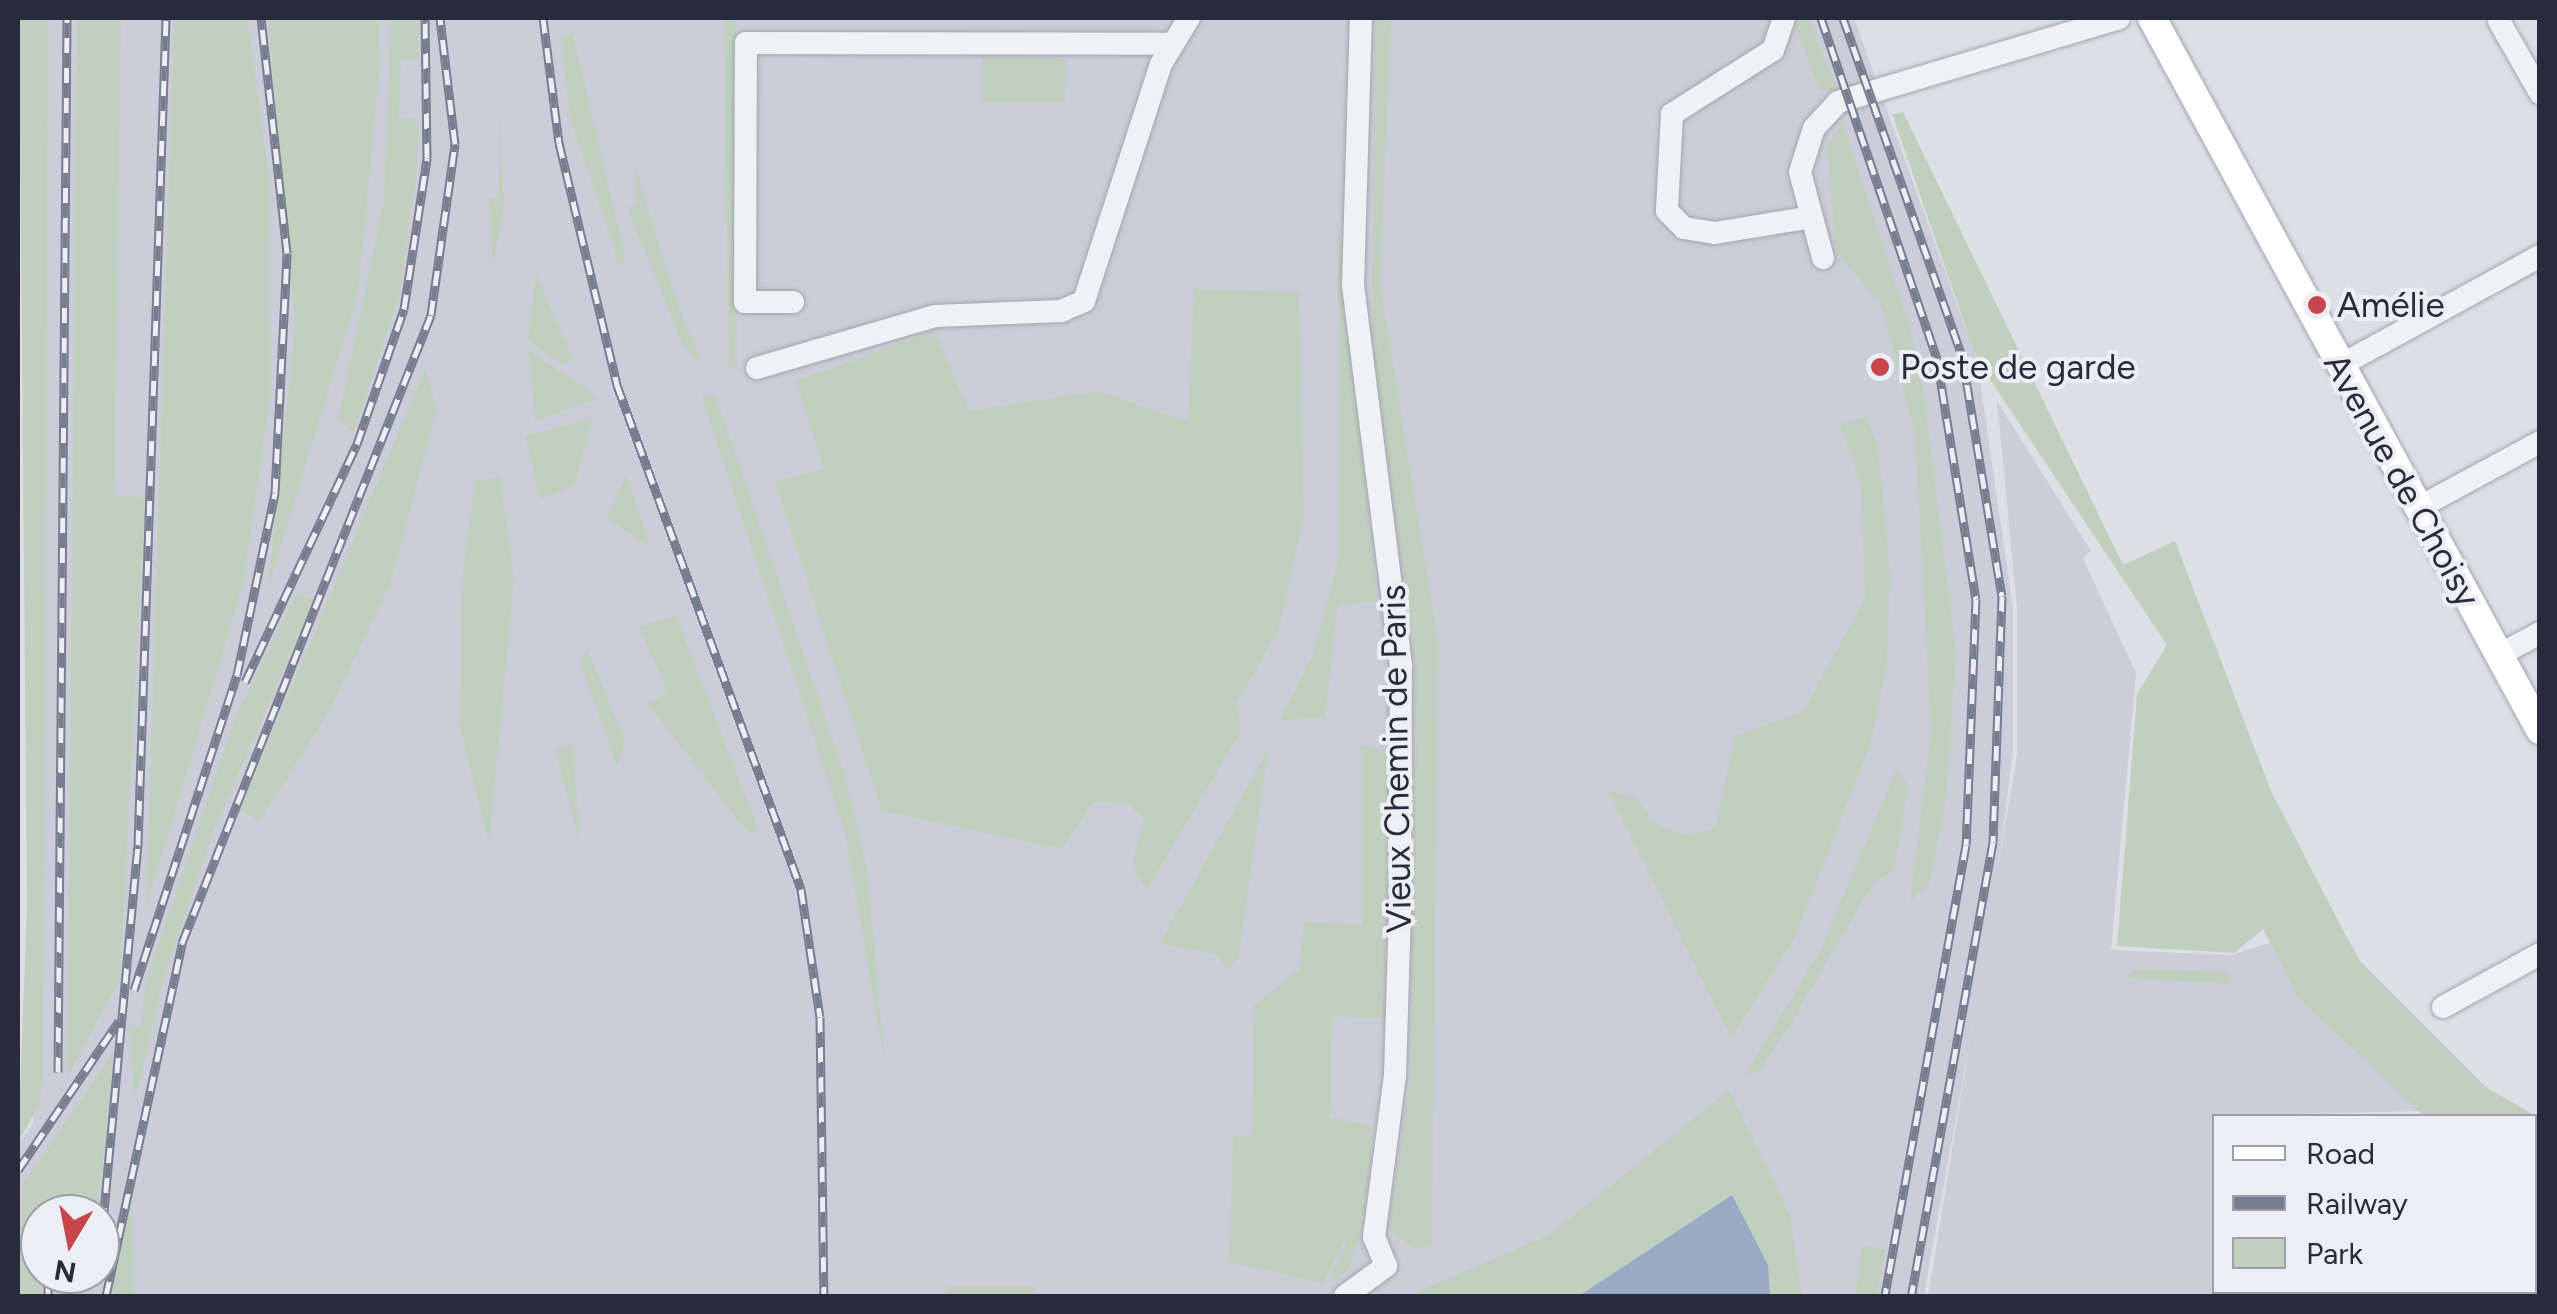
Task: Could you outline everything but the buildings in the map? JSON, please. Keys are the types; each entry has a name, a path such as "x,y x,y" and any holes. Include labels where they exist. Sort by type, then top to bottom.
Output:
{"main road":[{"name":"Avenue de Choisy","path":"2152,18 2540,730"}],"street":[{"path":"757,368 935,316 1061,311 1084,301 1170,44 1189,18"},
{"name":"Vieux Chemin de Paris","path":"1345,1296 1386,1266 1374,1237 1395,1076 1400,911 1401,666 1353,285 1361,18"},
{"path":"1784,18 1773,50 1672,114 1667,212 1684,228 1715,234 1806,218"},
{"path":"1822,258 1806,218 1807,144 1838,102 2119,18"},
{"path":"2499,22 2540,93"},
{"path":"793,302 745,302 746,43 1170,44"},
{"path":"2339,366 2540,256"},
{"path":"2418,508 2540,442"},
{"path":"2499,655 2540,633"},
{"path":"2443,1006 2540,954"}],"shaded area":[{"path":"42,18 1854,18 1977,360 2013,608 2013,751 1995,899 1924,1296 18,1296 18,1143 33,1124"},
{"path":"1997,401 2091,551 2083,558 2136,673 2111,950 2231,955 2291,936 2422,1111 2212,1114 2212,1294 2335,1296 1928,1296 2017,754 2017,607"},
{"path":"2537,1242 2539,1296 2343,1296 2537,1294"}],"green space":[{"path":"19,18 48,18 43,1068 40,1103 18,1143 27,905"},
{"path":"77,18 121,18 114,496 145,497 120,980 67,1077"},
{"path":"174,18 247,18 269,177 270,398 243,584 146,908"},
{"path":"268,18 378,18 380,65 358,293 268,589 295,327"},
{"path":"391,18 418,18 419,60 401,59 399,117 419,120 416,178 399,296 354,432 338,420 384,201"},
{"path":"724,18 736,18 737,364 729,366"},
{"path":"1375,18 1391,18 1380,284 1438,642 1432,1247 1414,1248 1388,1229 1411,1078 1414,647 1372,353"},
{"path":"1792,18 1809,18 1838,92 1820,90"},
{"path":"573,34 625,256 619,264 570,118 561,37"},
{"path":"982,57 1066,59 1065,103 982,102"},
{"path":"499,108 504,208 492,269 489,199 499,198"},
{"path":"1903,112 2123,565 2175,541 2271,791 2361,962 2486,1087 2532,1114 2422,1114 2296,995 2263,929 2234,953 2117,946 2137,694 2167,645 1977,360 1892,114"},
{"path":"1843,122 1919,358 1956,653 1945,807 1929,884 1910,902 1931,732 1915,433 1882,307 1836,250 1827,145"},
{"path":"634,162 676,300 701,360 684,348 627,207 636,206"},
{"path":"1338,216 1377,601 1338,605 1325,717 1279,721 1312,657 1339,558"},
{"path":"536,274 573,360 561,364 528,340"},
{"path":"1194,289 1299,292 1304,517 1279,630 1237,703 1241,732 1146,891 1132,862 1144,820 1127,803 1093,802 1063,849 882,811 775,482 824,469 796,381 934,331 969,411 1098,391 1188,422"},
{"path":"529,352 588,389 597,399 535,421"},
{"path":"425,369 437,409 390,584 329,713 259,821 240,810"},
{"path":"701,395 716,397 845,775 867,868 885,1066 845,832"},
{"path":"1866,417 1878,447 1890,572 1887,665 1870,745 1794,939 1731,1038 1608,790 1636,798 1653,822 1683,835 1715,828 1735,736 1804,711 1865,597 1861,486 1840,424"},
{"path":"592,418 575,485 540,499 525,436"},
{"path":"626,475 651,547 607,519"},
{"path":"500,477 514,579 489,845 460,726 462,580 475,481"},
{"path":"296,594 314,599 214,830 162,984 135,1101 129,1027 140,1028 147,977 236,716"},
{"path":"676,615 758,829 749,834 647,703 668,693 639,627"},
{"path":"588,650 625,742 617,767 579,659"},
{"path":"572,744 577,799 579,841 555,750"},
{"path":"1362,745 1389,751 1385,1019 1332,1016 1330,1117 1372,1126 1368,1192 1324,1283 1229,1262 1233,1137 1252,1136 1254,1006 1299,969 1304,922 1362,925"},
{"path":"1268,749 1238,960 1226,967 1215,954 1160,943"},
{"path":"1896,770 1908,784 1894,871 1874,882 1760,1071 1744,1076 1821,949"},
{"path":"2135,969 2227,972 2229,984 2124,978"},
{"path":"114,1051 99,1194 23,1194 23,1185"},
{"path":"1729,1090 1790,1216 1802,1296 1770,1296 1768,1265 1731,1195 1579,1296 1408,1296 1549,1235"},
{"path":"2537,1117 2539,1118 2539,1192 2537,1162"},
{"path":"131,1175 134,1296 111,1296 120,1294 120,1239"},
{"path":"1370,1200 1349,1269 1329,1283 1362,1204"},
{"path":"1862,1246 1886,1249 1877,1296 1855,1296"},
{"path":"20,1252 20,1294 42,1296 18,1296"},
{"path":"946,1287 1035,1287 1036,1296 947,1296"}],"water":[{"path":"1732,1195 1768,1265 1770,1296 1579,1296"}],"railway":[{"path":"58,1072 67,18"},
{"path":"106,1194 138,845 166,18"},
{"path":"134,990 237,675 275,493 287,253 261,18"},
{"path":"245,682 357,444 404,309 427,158 425,18"},
{"path":"106,1296 182,943 431,315 455,144 440,18"},
{"path":"543,18 559,143 617,385 801,889 820,1017 824,1296"},
{"path":"1821,18 1937,359 1976,599 1966,845 1885,1296"},
{"path":"1843,18 1962,355 2002,596 1993,842 1911,1296"},
{"path":"18,1170 119,1021"}],"place":[{"name":"Amélie","path":"2317,305"},
{"name":"Poste de garde","path":"1880,367"}]}
